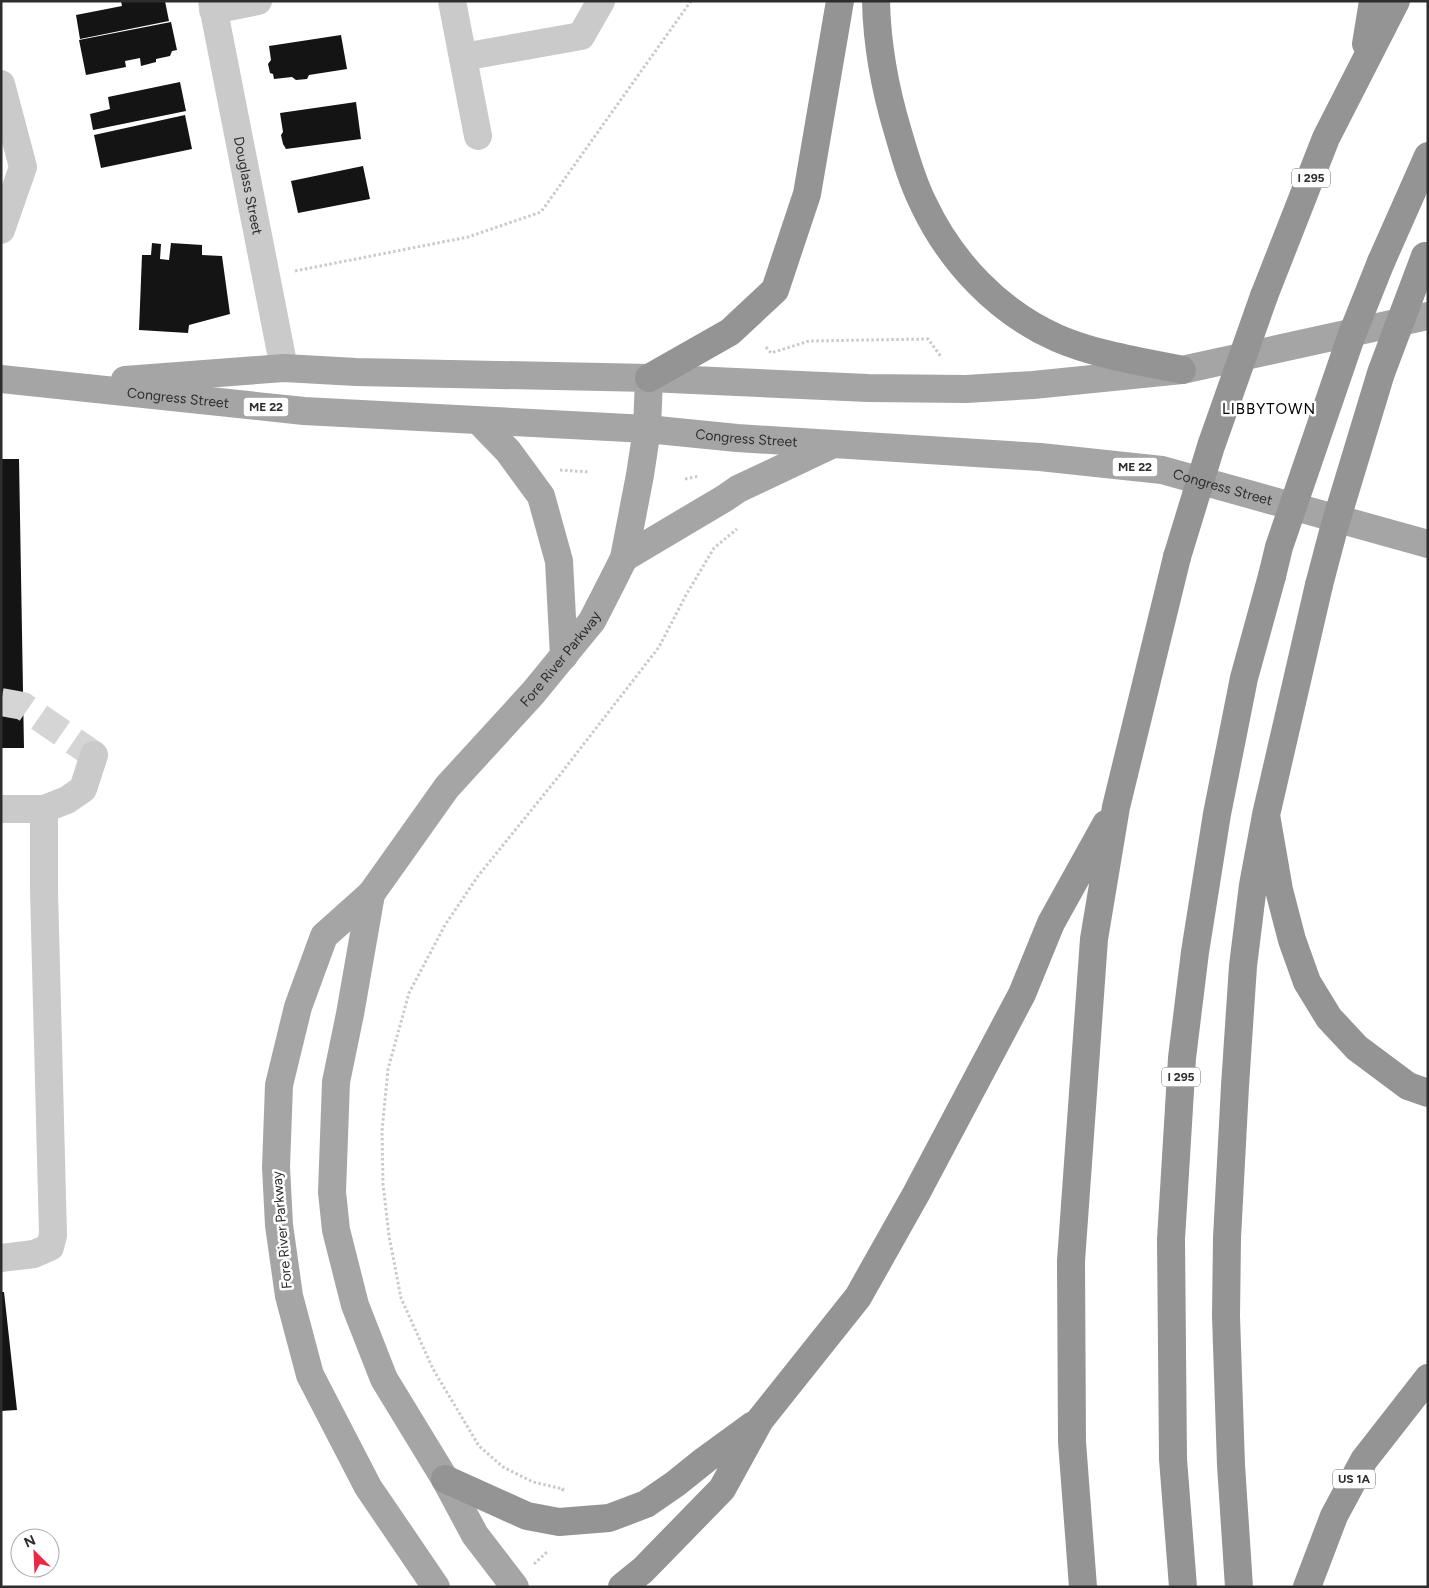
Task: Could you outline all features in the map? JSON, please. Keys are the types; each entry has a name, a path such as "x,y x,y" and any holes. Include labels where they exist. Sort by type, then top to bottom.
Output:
{"highway":[{"path":"649,378 730,332 774,290 807,194 840,1"},
{"path":"876,1 880,58 887,96 908,169 923,204 941,237 965,268 992,297 1023,319 1057,338 1097,352 1182,370"},
{"path":"1363,63 1373,1"},
{"name":"I 295","path":"1082,1587 1072,1442 1071,1260 1094,939 1116,808 1177,557 1211,446 1264,296 1326,138 1396,1"},
{"name":"I 295","path":"1183,1587 1173,1460 1172,1248 1182,1058 1194,952 1216,814 1244,678 1279,547 1351,337 1381,262 1428,156"},
{"path":"1239,1587 1231,1465 1226,1316 1227,1238 1235,1086 1244,966 1253,884 1266,815 1334,528 1381,373 1426,252"},
{"path":"622,1587 643,1570 722,1489 760,1420 858,1297 916,1194 1022,994 1050,923 1116,808"},
{"path":"1266,815 1281,899 1292,940 1307,982 1329,1018 1357,1048 1408,1086 1428,1093"},
{"name":"US 1A","path":"1307,1587 1334,1516 1364,1460 1426,1380"},
{"path":"445,1479 526,1516 559,1522 609,1518 646,1504 760,1420"}],"main road":[{"name":"Congress Street","path":"54,385 284,368 356,372 649,378 868,388 966,389 1033,385 1182,370 1428,316"},
{"name":"Fore River Parkway","path":"436,1587 368,1487 310,1375 289,1296 279,1225 276,1167 279,1085 298,1007 324,936 371,894 447,787 533,693 592,621 624,558 647,429 649,378"},
{"name":"Congress Street","path":"1,379 304,411 647,429 737,438 1040,457 1162,470 1428,544"},
{"path":"479,421 508,451 541,496 559,561 564,656"},
{"path":"624,558 738,489 833,444"},
{"name":"Fore River Parkway","path":"371,894 336,1082 332,1192 336,1230 355,1306 384,1379 445,1479 475,1535 523,1577"}],"street":[{"path":"212,6 258,1"},
{"path":"452,1 478,136"},
{"path":"463,57 581,36 601,1"},
{"name":"Douglass Street","path":"212,6 284,368"},
{"path":"1,84 22,167 1,230"},
{"path":"1,809 44,809 67,800 83,789 94,755"},
{"path":"1,1258 34,1254 50,1247 53,1236 44,890 44,809"}],"path":[{"path":"266,277 468,237 540,212 691,1"},
{"path":"766,347 771,353 809,341 928,339"},
{"path":"558,470 590,472"},
{"path":"562,1497 563,1488 533,1482 503,1467 479,1446 433,1369 401,1298 389,1236 383,1184 382,1131 388,1069 409,993 445,925 478,876 559,776 659,647 686,595 714,548 740,526"},
{"path":"523,1577 549,1549"}],"building":[{"path":"121,1 165,1 169,21 80,39 76,15 122,6"},
{"path":"171,22 177,50 172,51 170,56 156,59 156,62 141,66 140,58 125,61 126,67 86,75 79,40"},
{"path":"341,35 347,69 309,75 307,79 296,80 292,77 274,79 273,74 270,73 268,64 271,60 269,46"},
{"path":"180,82 186,111 93,130 90,114 110,109 108,97"},
{"path":"356,102 361,139 286,149 281,135 283,132 280,113"},
{"path":"185,115 192,149 101,168 94,135"},
{"path":"363,166 370,199 298,213 291,181"},
{"path":"152,243 161,244 160,259 169,260 171,243 202,245 202,255 222,256 230,314 189,325 188,333 139,330 142,255 151,255"},
{"path":"1,459 19,459 24,748 1,748"},
{"path":"1,1292 4,1292 17,1410 1,1411"}],"tunnel":[{"path":"1,702 23,706 94,755"}],"district":[{"name":"LIBBYTOWN","path":"1269,409"}]}
